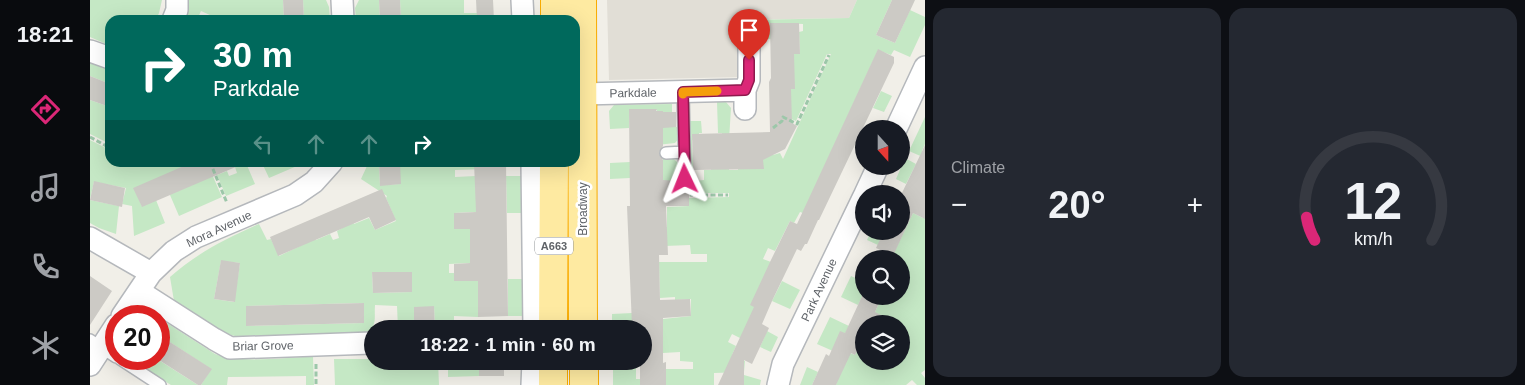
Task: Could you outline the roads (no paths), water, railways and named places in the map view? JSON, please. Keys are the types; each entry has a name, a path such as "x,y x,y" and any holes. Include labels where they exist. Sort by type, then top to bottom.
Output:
{"highway":[{"path":"555,0 555,15"},
{"name":"Broadway","path":"582,0 583,320"},
{"name":"A663","path":"553,320 554,167"},
{"path":"553,370 553,385"},
{"path":"584,370 584,385"}],"street":[{"path":"174,15 177,0"},
{"path":"342,0 343,15"},
{"path":"522,0 523,15"},
{"name":"Parkdale","path":"582,94 683,92 745,100 749,80 749,41"},
{"path":"90,51 105,56"},
{"path":"900,120 925,67"},
{"name":"Mora Avenue","path":"129,305 151,273 174,251 196,238 295,195 314,182 328,167"},
{"path":"532,167 534,320"},
{"name":"Park Avenue","path":"778,385 783,364 855,214"},
{"path":"90,238 151,273"},
{"name":"Briar Grove","path":"139,291 230,348 364,343"},
{"path":"532,385 533,370"}],"lane":[{"path":"683,92 685,179"},
{"path":"666,153 684,152"},
{"path":"137,370 160,385"}]}
